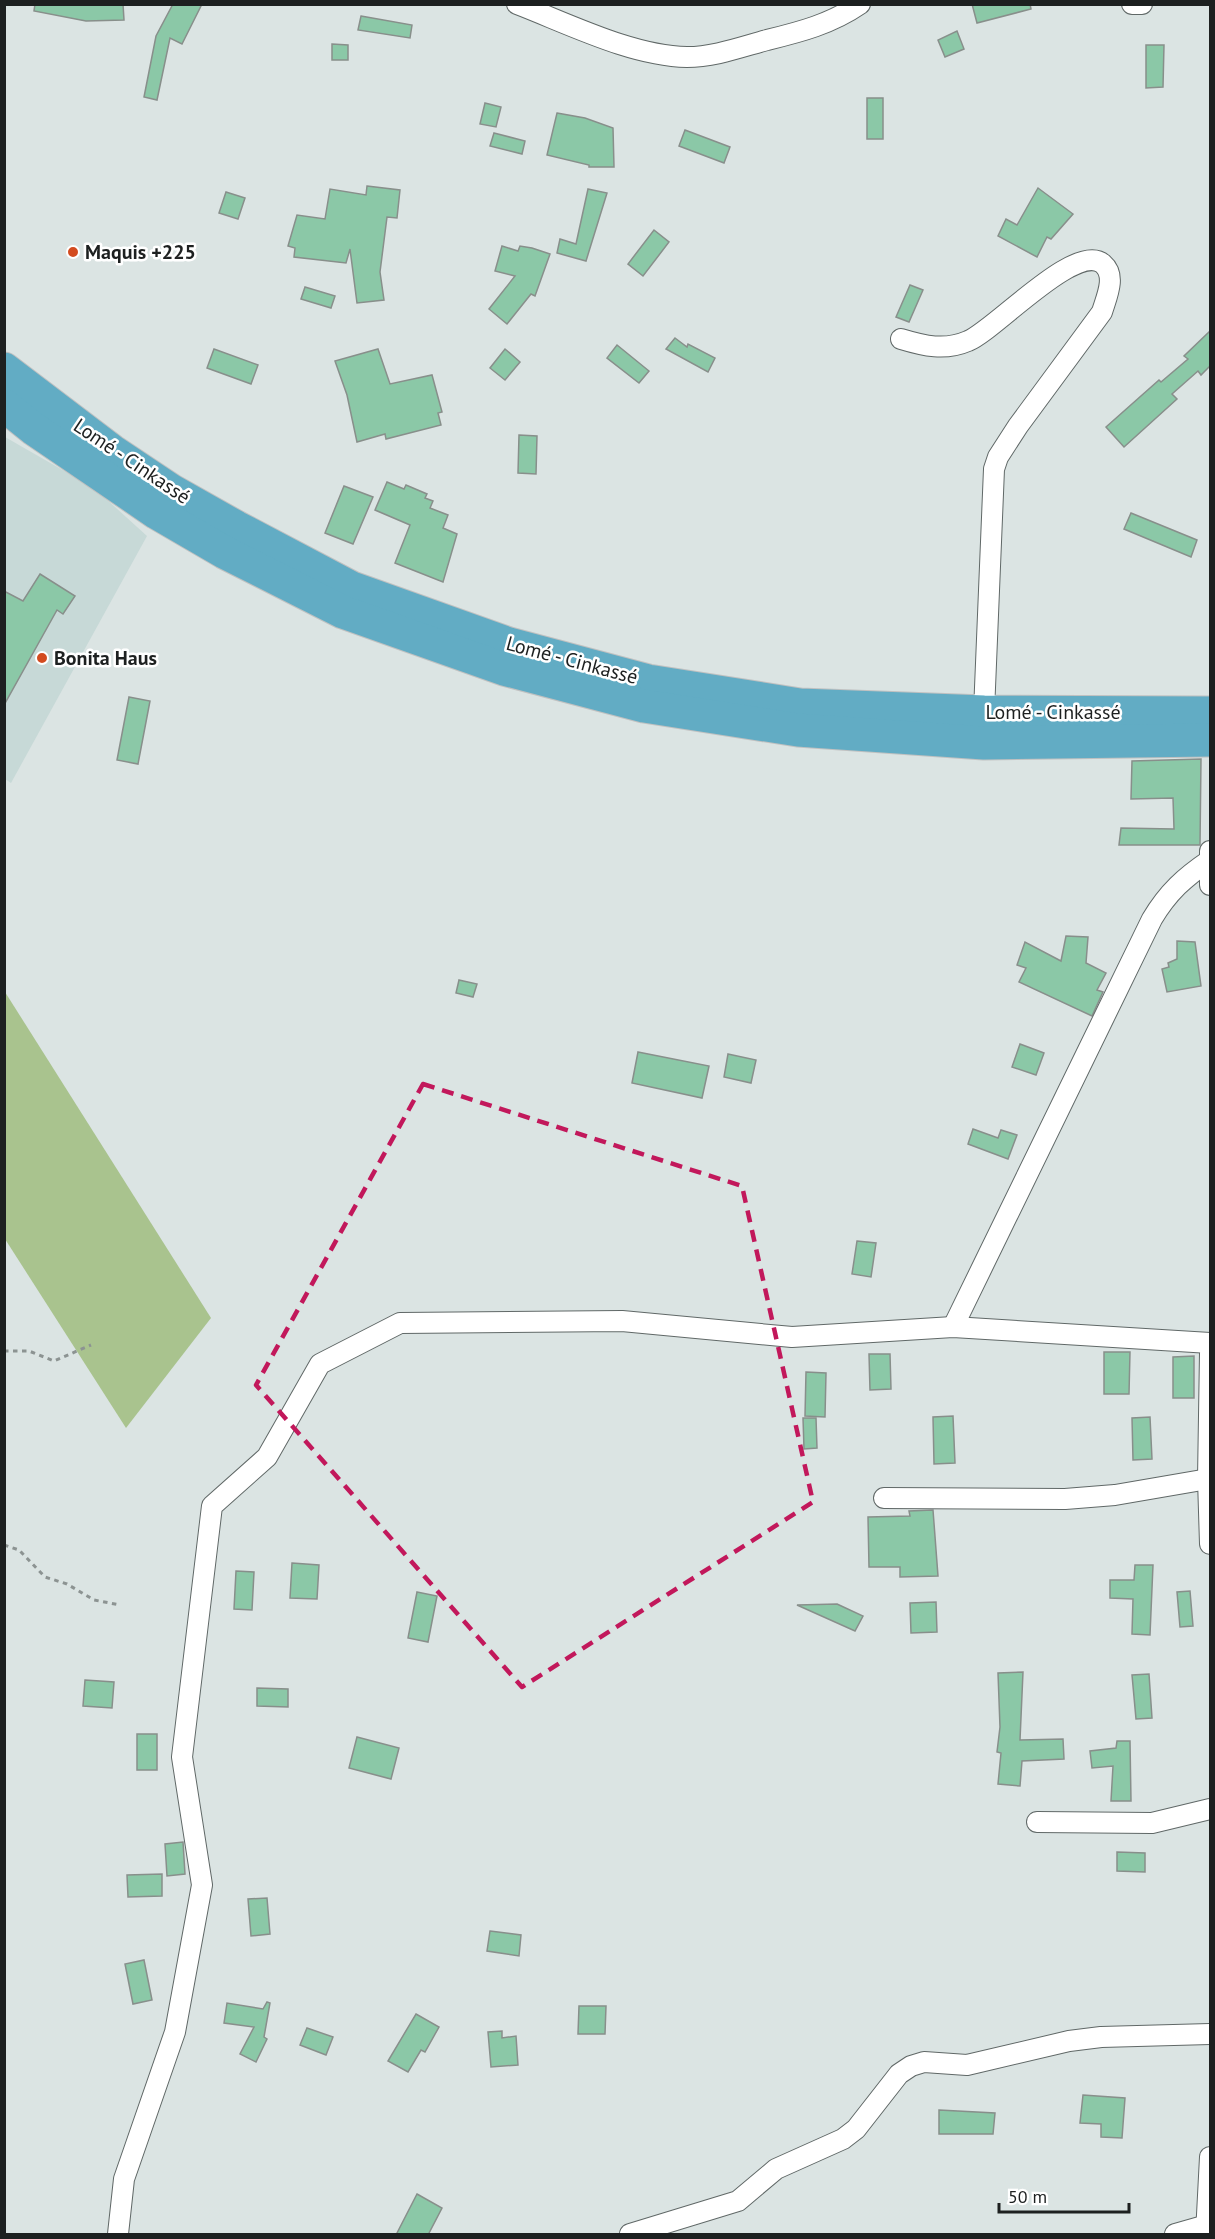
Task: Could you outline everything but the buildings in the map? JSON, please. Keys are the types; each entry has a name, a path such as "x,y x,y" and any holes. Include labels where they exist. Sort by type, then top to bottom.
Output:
{"highway":[{"name":"Lomé - Cinkassé","path":"4,369 112,451 348,600 648,681 800,705 984,712 1210,713"},
{"name":"Lomé - Cinkassé","path":"4,405 33,429 157,513 224,552 348,600 504,669 644,706 798,730 984,743 1210,740"}],"street":[{"path":"517,4 657,54 688,57 714,54 812,29 841,17 860,4"},
{"path":"1132,4 1142,4"},
{"path":"901,339 936,347 967,341 986,332 1053,276 1070,266 1092,260 1102,263 1108,271 1108,294 1102,312 1018,426 998,457 994,470 984,712"},
{"path":"1210,851 1210,885"},
{"path":"953,1327 1152,919 1172,890 1184,878 1210,860"},
{"path":"118,2235 124,2179 175,2032 202,1885 182,1757 212,1506 267,1457 320,1364 400,1323 622,1321 792,1337 953,1327 1210,1343"},
{"path":"1210,1353 1208,1479 1210,1544"},
{"path":"884,1498 1065,1499 1134,1492 1208,1479"},
{"path":"1037,1822 1152,1823 1210,1809"},
{"path":"630,2235 738,2201 776,2169 843,2139 856,2129 899,2074 911,2066 924,2062 967,2065 1069,2041 1101,2037 1210,2034"},
{"path":"1175,2235 1208,2228 1210,2157"}],"path":[{"path":"4,1351 29,1351 54,1361 91,1345"},
{"path":"4,1545 19,1550 45,1577 67,1584 94,1600 120,1605"}],"highlighted area":[{"path":"423,1084 742,1186 813,1502 522,1687 256,1385"}],"shaded area":[{"name":"Bonita Haus","path":"5,437 94,488 147,536 11,783 5,779"}],"green space":[{"path":"5,992 211,1318 126,1428 5,1239"}],"place":[{"name":"Maquis +225","path":"73,252"},
{"name":"Bonita Haus","path":"42,658"}]}
